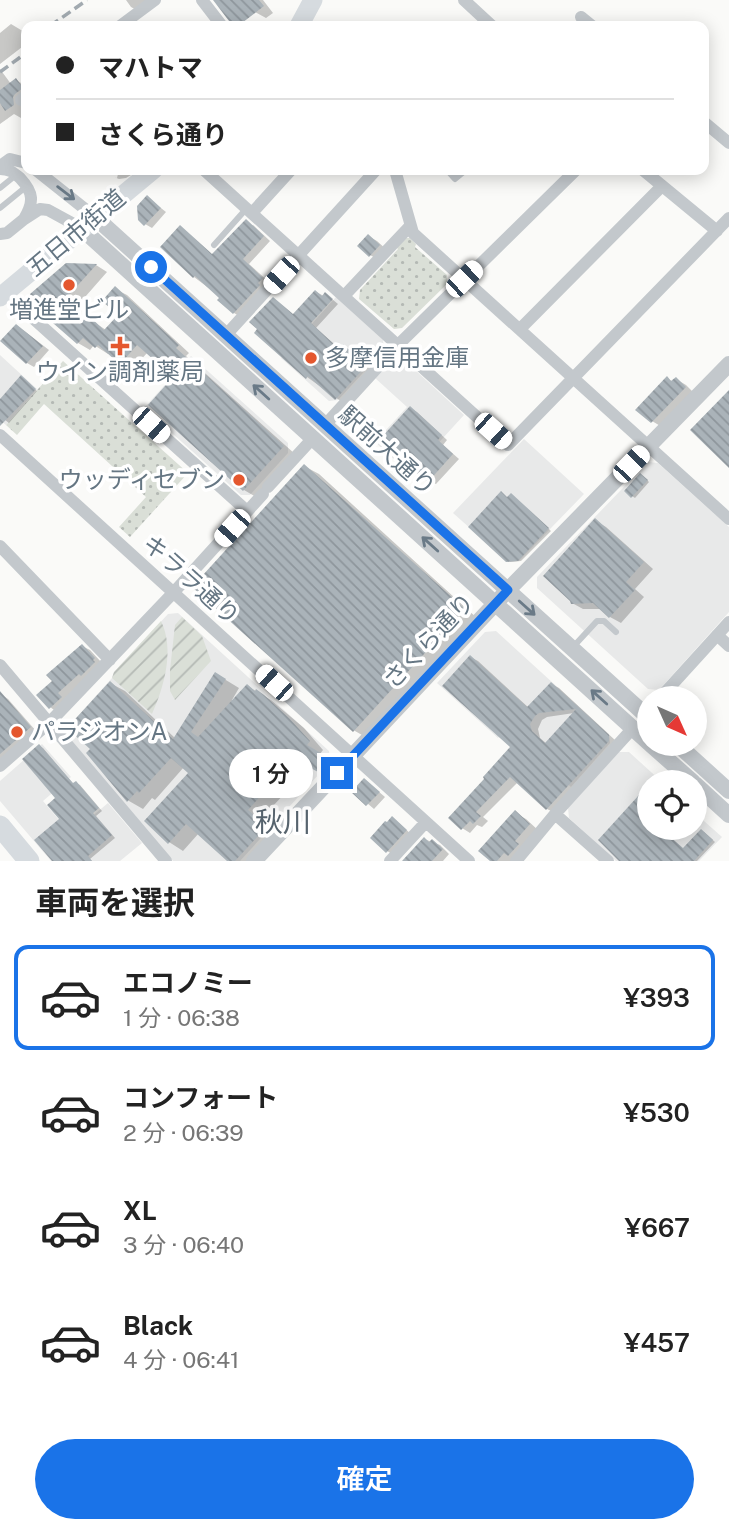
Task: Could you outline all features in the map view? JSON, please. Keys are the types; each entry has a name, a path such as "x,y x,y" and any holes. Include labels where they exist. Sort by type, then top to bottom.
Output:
{"highway":[{"path":"0,826 29,861"}],"main road":[{"path":"302,21 313,0"},
{"name":"五日市街道","path":"3,295 147,175"}],"street":[{"path":"127,21 155,0"},
{"path":"202,0 218,21"},
{"path":"464,0 487,21"},
{"path":"581,17 586,21"},
{"path":"709,126 729,143"},
{"path":"0,167 10,159 21,162"},
{"path":"0,167 11,170 27,186 32,196 23,220"},
{"path":"41,175 88,222"},
{"path":"210,175 344,296 353,308 508,445 729,218"},
{"path":"249,210 286,175"},
{"path":"226,335 371,175"},
{"path":"399,175 413,233 729,519"},
{"path":"325,425 398,345 571,175"},
{"path":"649,175 717,231"},
{"path":"520,329 662,186"},
{"path":"0,234 7,233 37,210 44,209 88,222"},
{"name":"駅前大通り","path":"88,222 226,335 572,649 637,705"},
{"name":"駅前大通り","path":"88,222 313,438 637,732"},
{"path":"344,296 410,226"},
{"path":"3,295 247,511"},
{"name":"さくら通り","path":"254,861 495,603 729,364"},
{"name":"キララ通り","path":"1,438 469,861"},
{"path":"0,766 49,723 110,660 313,438"},
{"path":"0,546 110,660"},
{"path":"671,686 729,622"},
{"path":"717,635 729,646"},
{"path":"0,665 166,861"},
{"path":"516,861 633,728"},
{"name":"駅前大通り","path":"664,756 680,770"},
{"path":"690,756 729,791"},
{"name":"駅前大通り","path":"707,795 729,815"},
{"path":"555,814 608,861"},
{"path":"390,861 426,822"}],"lane":[{"path":"0,188 16,175"},
{"path":"0,208 27,186"},
{"path":"214,245 249,210"},
{"path":"572,649 597,621 604,621 616,632"}],"shaded area":[{"path":"404,238 410,238 416,244 415,247 447,275 447,284 402,328 394,329 359,299 360,290 398,249 396,247"},
{"path":"336,297 383,340 384,350 338,400 329,401 281,358"},
{"path":"0,355 37,389 6,425 0,420"},
{"path":"191,356 288,443 288,453 250,495 241,495 144,408"},
{"path":"393,358 402,358 464,415 410,474 375,442 407,407 375,378"},
{"path":"63,361 188,473 130,537 119,527 146,497 44,404 17,435 6,425"},
{"path":"524,439 584,494 519,561 507,561 453,513"},
{"path":"648,462 658,463 729,527 729,612 663,686 645,686 537,588 537,577"},
{"path":"178,613 329,751 330,762 240,861 173,861 65,733 112,678 114,672 168,614"},
{"path":"182,617 202,636 211,661 175,700 170,691 170,670 175,625"},
{"path":"161,621 167,644 166,668 152,714 112,678 114,672"},
{"path":"496,631 609,734 610,743 571,787 507,728 498,738 437,683 485,632"},
{"path":"42,744 71,777 43,801 71,834 108,803 142,843 120,861 51,861 0,801 0,781"},
{"path":"619,752 629,752 649,770 637,770 637,840 707,840 707,824 722,837 699,861 616,861 569,818 568,808"}],"building":[{"path":"213,0 259,0 264,6 244,21 229,21"},
{"path":"16,78 21,85 21,90 13,97 14,105 5,111 0,103 0,90"},
{"path":"147,195 161,208 144,226 138,220 137,206"},
{"path":"246,219 264,236 243,259 263,278 258,283 260,285 233,314 217,300 219,298 160,247 180,225 212,254"},
{"path":"368,234 380,245 369,257 357,246"},
{"path":"66,263 97,264 60,305 80,324 88,315 104,330 118,315 102,301 115,286 179,345 176,348 284,446 243,491 148,405 173,377 137,345 123,361 118,357 115,360 98,345 95,348 83,338 77,344 30,303 30,294"},
{"path":"315,290 322,296 325,292 333,299 311,323 339,349 343,344 366,366 335,400 308,376 306,379 254,333 257,329 249,322 273,297 293,314"},
{"path":"16,324 43,346 26,364 0,341"},
{"path":"21,375 36,389 0,426 0,399"},
{"path":"667,376 671,381 676,377 686,387 651,423 635,410"},
{"path":"729,390 729,468 690,430"},
{"path":"410,406 442,435 438,440 453,454 428,482 394,456 380,439"},
{"path":"304,464 465,609 353,732 192,587"},
{"path":"640,473 648,480 631,498 624,491"},
{"path":"501,491 507,497 511,493 549,528 518,561 506,562 468,527"},
{"path":"595,518 644,562 626,582 635,590 609,618 593,603 571,604 543,576"},
{"path":"82,644 95,658 95,662 58,693 62,697 49,709 36,695 52,681 46,675"},
{"path":"470,655 527,707 551,682 609,735 609,741 546,810 510,777 476,812 481,816 473,824 470,821 461,830 448,818 510,747 442,686","holes":["576,709 545,743 532,731 530,724 535,716 539,713"]},
{"path":"215,672 226,679 191,732 198,737 247,684 264,695 289,718 310,741 307,745 326,756 318,772 294,759 248,810 260,820 253,828 260,834 235,861 227,861 186,824 168,844 144,821 188,773 171,758 139,793 137,791 127,802 86,753 90,749 67,728 110,681 173,739"},
{"path":"0,691 31,727 0,754"},
{"path":"39,744 99,808 93,813 112,835 88,856 92,861 52,861 34,840 59,819 47,805 55,798 22,759"},
{"path":"364,778 380,792 366,806 351,792"},
{"path":"637,797 637,840 674,840 683,848 691,840 707,840 707,834 713,840 694,861 619,861 598,840"},
{"path":"515,810 530,824 515,841 519,844 508,856 504,853 497,861 490,861 478,851"},
{"path":"392,816 407,830 386,853 370,838"},
{"path":"424,837 429,842 432,839 443,849 432,861 402,861"}],"railway":[{"path":"57,21 87,0"},
{"path":"0,72 21,57"}],"place":[{"name":"増進堂ビル","path":"69,285"},
{"name":"ウイン調剤薬局","path":"120,346"},
{"name":"多摩信用金庫","path":"311,358"},
{"name":"ウッディセブン","path":"239,480"},
{"name":"パラジオンA","path":"17,732"}],"district":[{"name":"秋川","path":"283,822"}],"route":[{"path":"151,267 508,590 337,773"}]}
